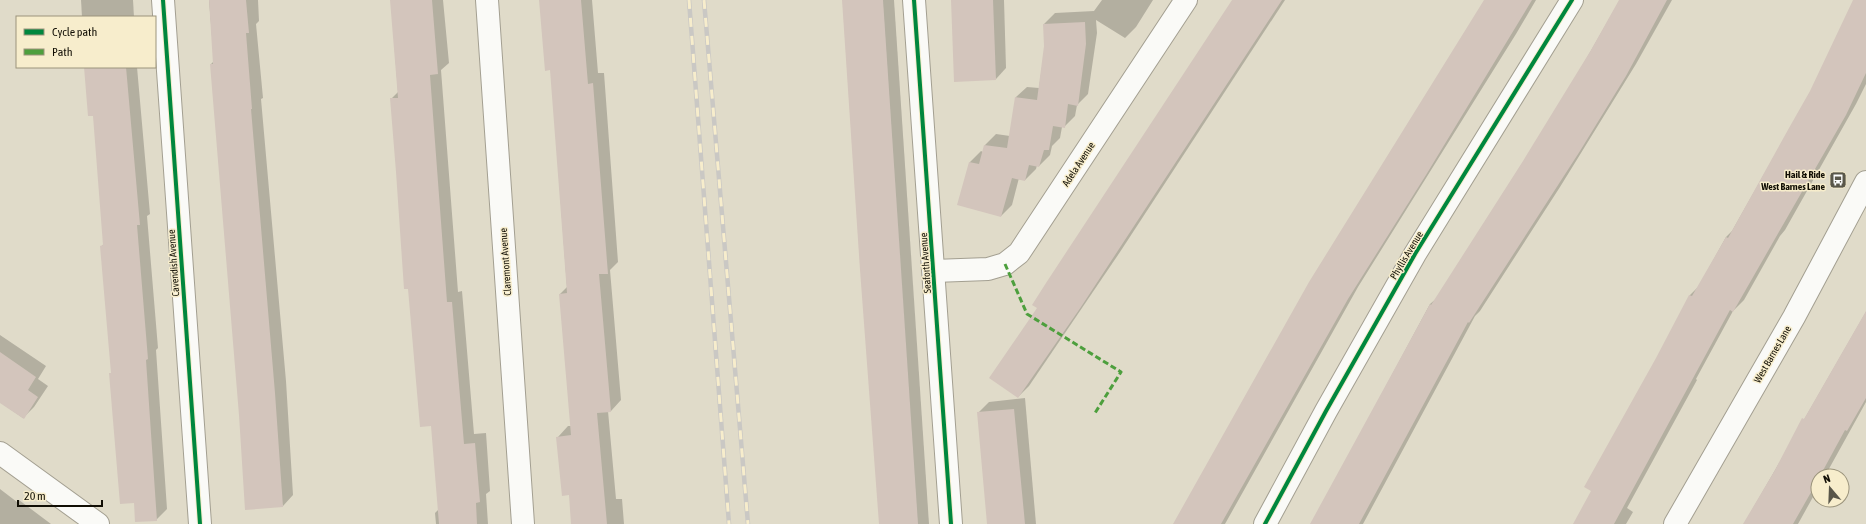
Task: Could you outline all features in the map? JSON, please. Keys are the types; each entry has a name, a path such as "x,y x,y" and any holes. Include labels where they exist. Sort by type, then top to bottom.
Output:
{"street":[{"name":"Cavendish Avenue","path":"163,0 200,524"},
{"name":"Claremont Avenue","path":"487,0 523,524"},
{"name":"Seaforth Avenue","path":"914,0 951,524"},
{"name":"Adela Avenue","path":"934,271 988,269 1005,264 1019,253 1186,0"},
{"name":"Phyllis Avenue","path":"1265,524 1326,411 1415,254 1572,0"},
{"name":"West Barnes Lane","path":"1675,524 1794,316 1866,182"},
{"path":"0,453 98,524"}],"building":[{"path":"209,0 246,0 249,33 246,33 251,109 283,507 245,510 239,415 210,64 213,64"},
{"path":"390,0 432,0 438,74 430,75 447,302 452,302 464,444 475,443 480,502 476,503 477,524 439,524 431,426 420,427 408,289 404,289 390,98 398,98"},
{"path":"539,0 581,0 588,84 593,83 608,274 599,274 611,412 597,413 607,524 571,524 569,495 562,496 556,437 571,435 559,294 567,293 550,70 545,71"},
{"path":"842,0 883,0 918,524 879,524"},
{"path":"951,0 993,0 996,80 954,82"},
{"path":"1232,0 1282,0 1081,307 1018,398 989,378 1037,308 1032,305 1046,283"},
{"path":"1484,0 1532,0 1426,175 1348,299 1221,524 1173,524 1309,282"},
{"path":"1619,0 1667,0 1626,76 1580,151 1469,323 1468,322 1359,524 1310,524 1430,304 1431,305 1523,161 1591,50"},
{"path":"1853,0 1866,0 1866,73 1846,115 1733,312 1730,310 1614,524 1573,524 1591,491 1584,487 1656,358 1689,295 1692,296 1726,237 1728,238 1810,91"},
{"path":"1085,22 1086,44 1078,106 1068,104 1065,128 1053,126 1049,150 1044,150 1039,167 1029,165 1025,181 1012,178 1001,217 957,205 969,162 979,164 984,145 1007,148 1015,97 1037,100 1044,46 1043,24"},
{"path":"84,68 126,68 140,225 137,225 148,359 146,360 157,521 135,522 134,503 120,504 100,246 103,245 93,116 88,116"},
{"path":"1866,311 1866,398 1847,431 1845,430 1824,468 1810,468 1810,494 1793,524 1743,524 1775,470 1802,418 1804,419"},
{"path":"0,352 36,377 28,390 38,397 24,419 0,403"},
{"path":"1014,409 1025,524 987,524 977,412"}],"railway":[{"path":"689,0 729,524"},
{"path":"704,0 748,524"}],"marked path":[{"path":"1005,264 1027,314 1121,372 1095,413"}],"cycle path":[{"path":"163,0 200,524"},
{"path":"914,0 951,524"},
{"path":"1265,524 1326,411 1415,254 1572,0"}],"place":[{"name":"Hail & Ride West Barnes Lane","path":"1838,180"}]}
